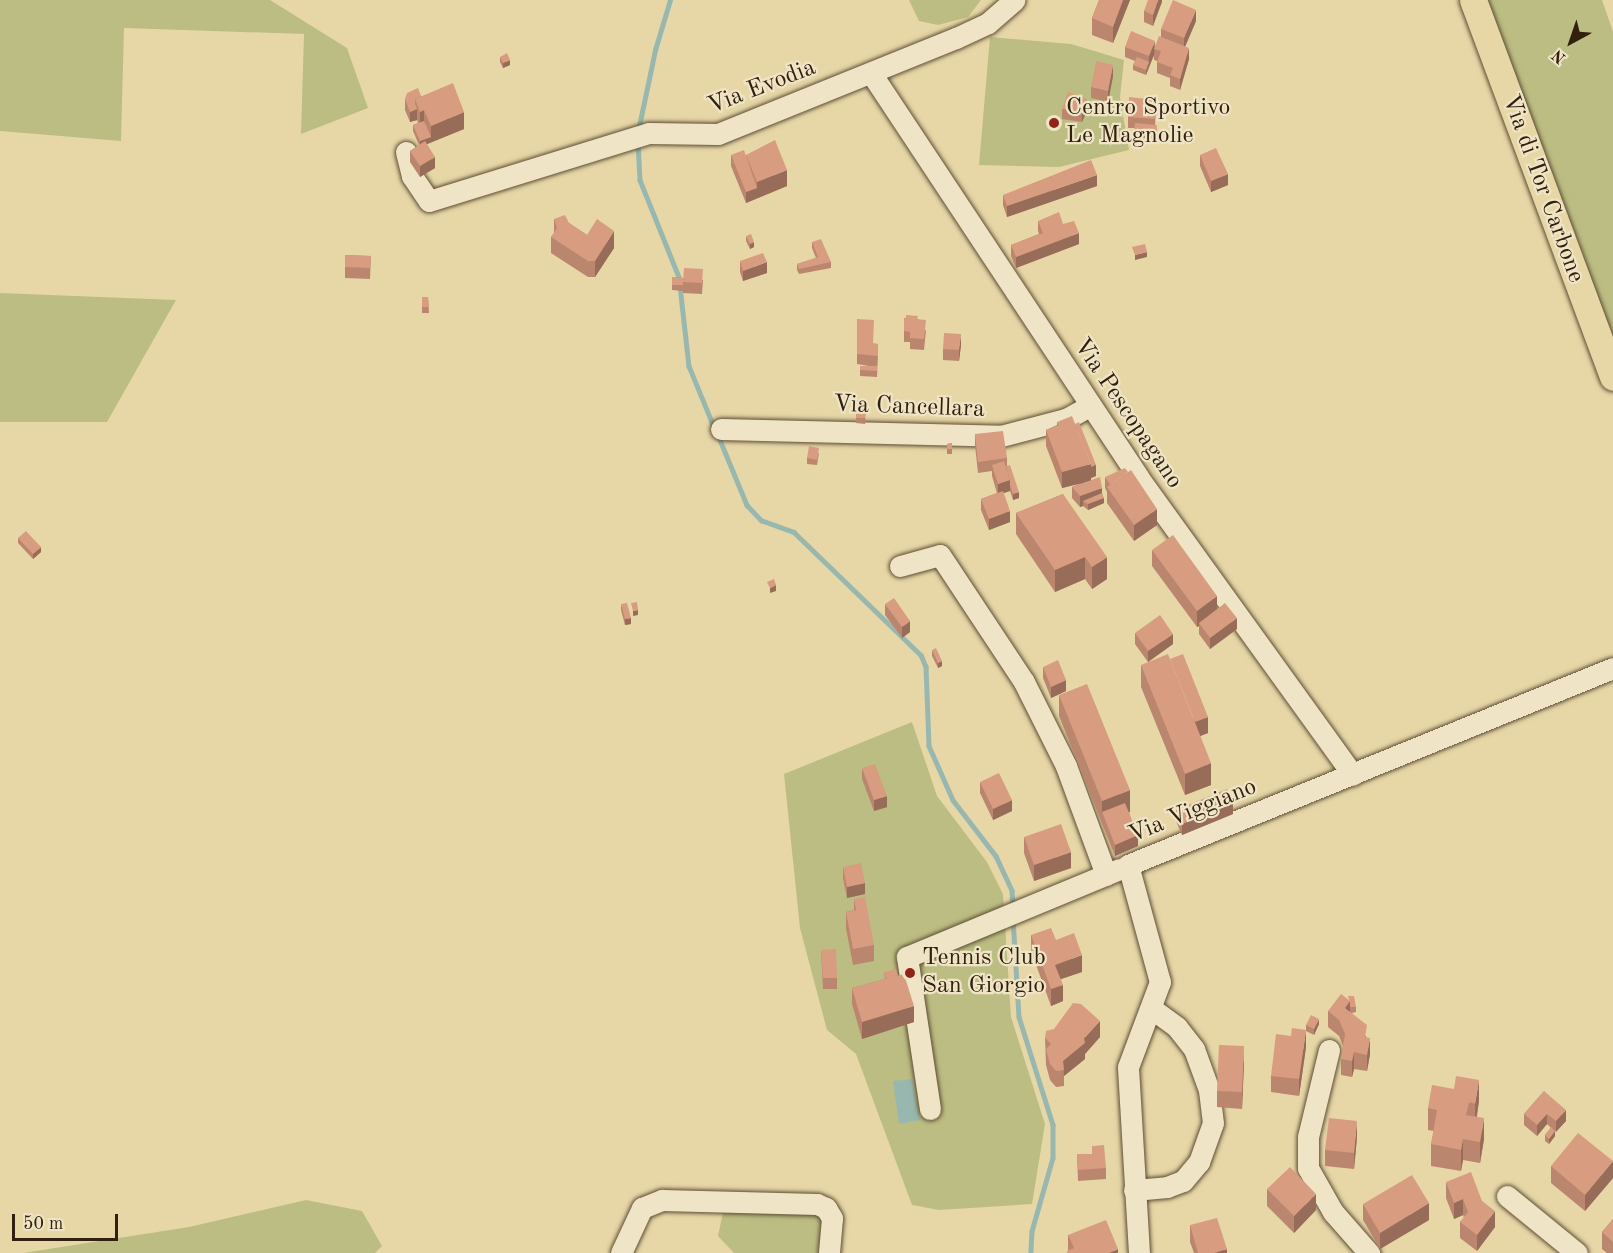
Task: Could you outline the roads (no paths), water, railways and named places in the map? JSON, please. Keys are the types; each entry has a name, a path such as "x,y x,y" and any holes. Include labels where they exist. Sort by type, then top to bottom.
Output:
{"main road":[{"name":"Via di Tor Carbone","path":"1473,0 1613,377"}],"street":[{"name":"Via Evodia","path":"406,152 412,177 429,201 649,133 718,134 871,73 988,22 1014,0"},
{"name":"Via Pescopagano","path":"871,73 1089,406 1353,775"},
{"name":"Via Cancellara","path":"721,429 1001,436 1066,419 1089,406"},
{"path":"900,566 940,555 1024,682 1066,766 1106,875"},
{"name":"Via Viggiano","path":"1138,1253 1128,1067 1159,990 1159,974 1128,865 1613,669"},
{"path":"930,1108 907,957 1128,865"},
{"path":"1134,1190 1167,1187 1184,1181 1199,1162 1213,1123 1209,1090 1194,1049 1177,1027 1152,1009"},
{"path":"1329,1050 1308,1137 1308,1168 1333,1212 1369,1253"},
{"path":"1508,1196 1577,1253"},
{"path":"621,1253 639,1212 657,1200 822,1205 832,1221 829,1253"}],"water":[{"path":"912,1079 920,1120 899,1124 893,1081"}],"waterway":[{"path":"638,131 655,50 670,0"},
{"path":"638,142 640,180 679,277 689,366 714,427"},
{"path":"718,435 747,505 761,520 794,532 921,655 926,667 929,746 953,800 996,856 1012,891 1013,907"},
{"path":"1013,918 1019,1017 1053,1125 1053,1158 1032,1231 1031,1253"}],"place":[{"name":"Centro Sportivo Le Magnolie","path":"1054,123"},
{"name":"Tennis Club San Giorgio","path":"910,973"}]}
